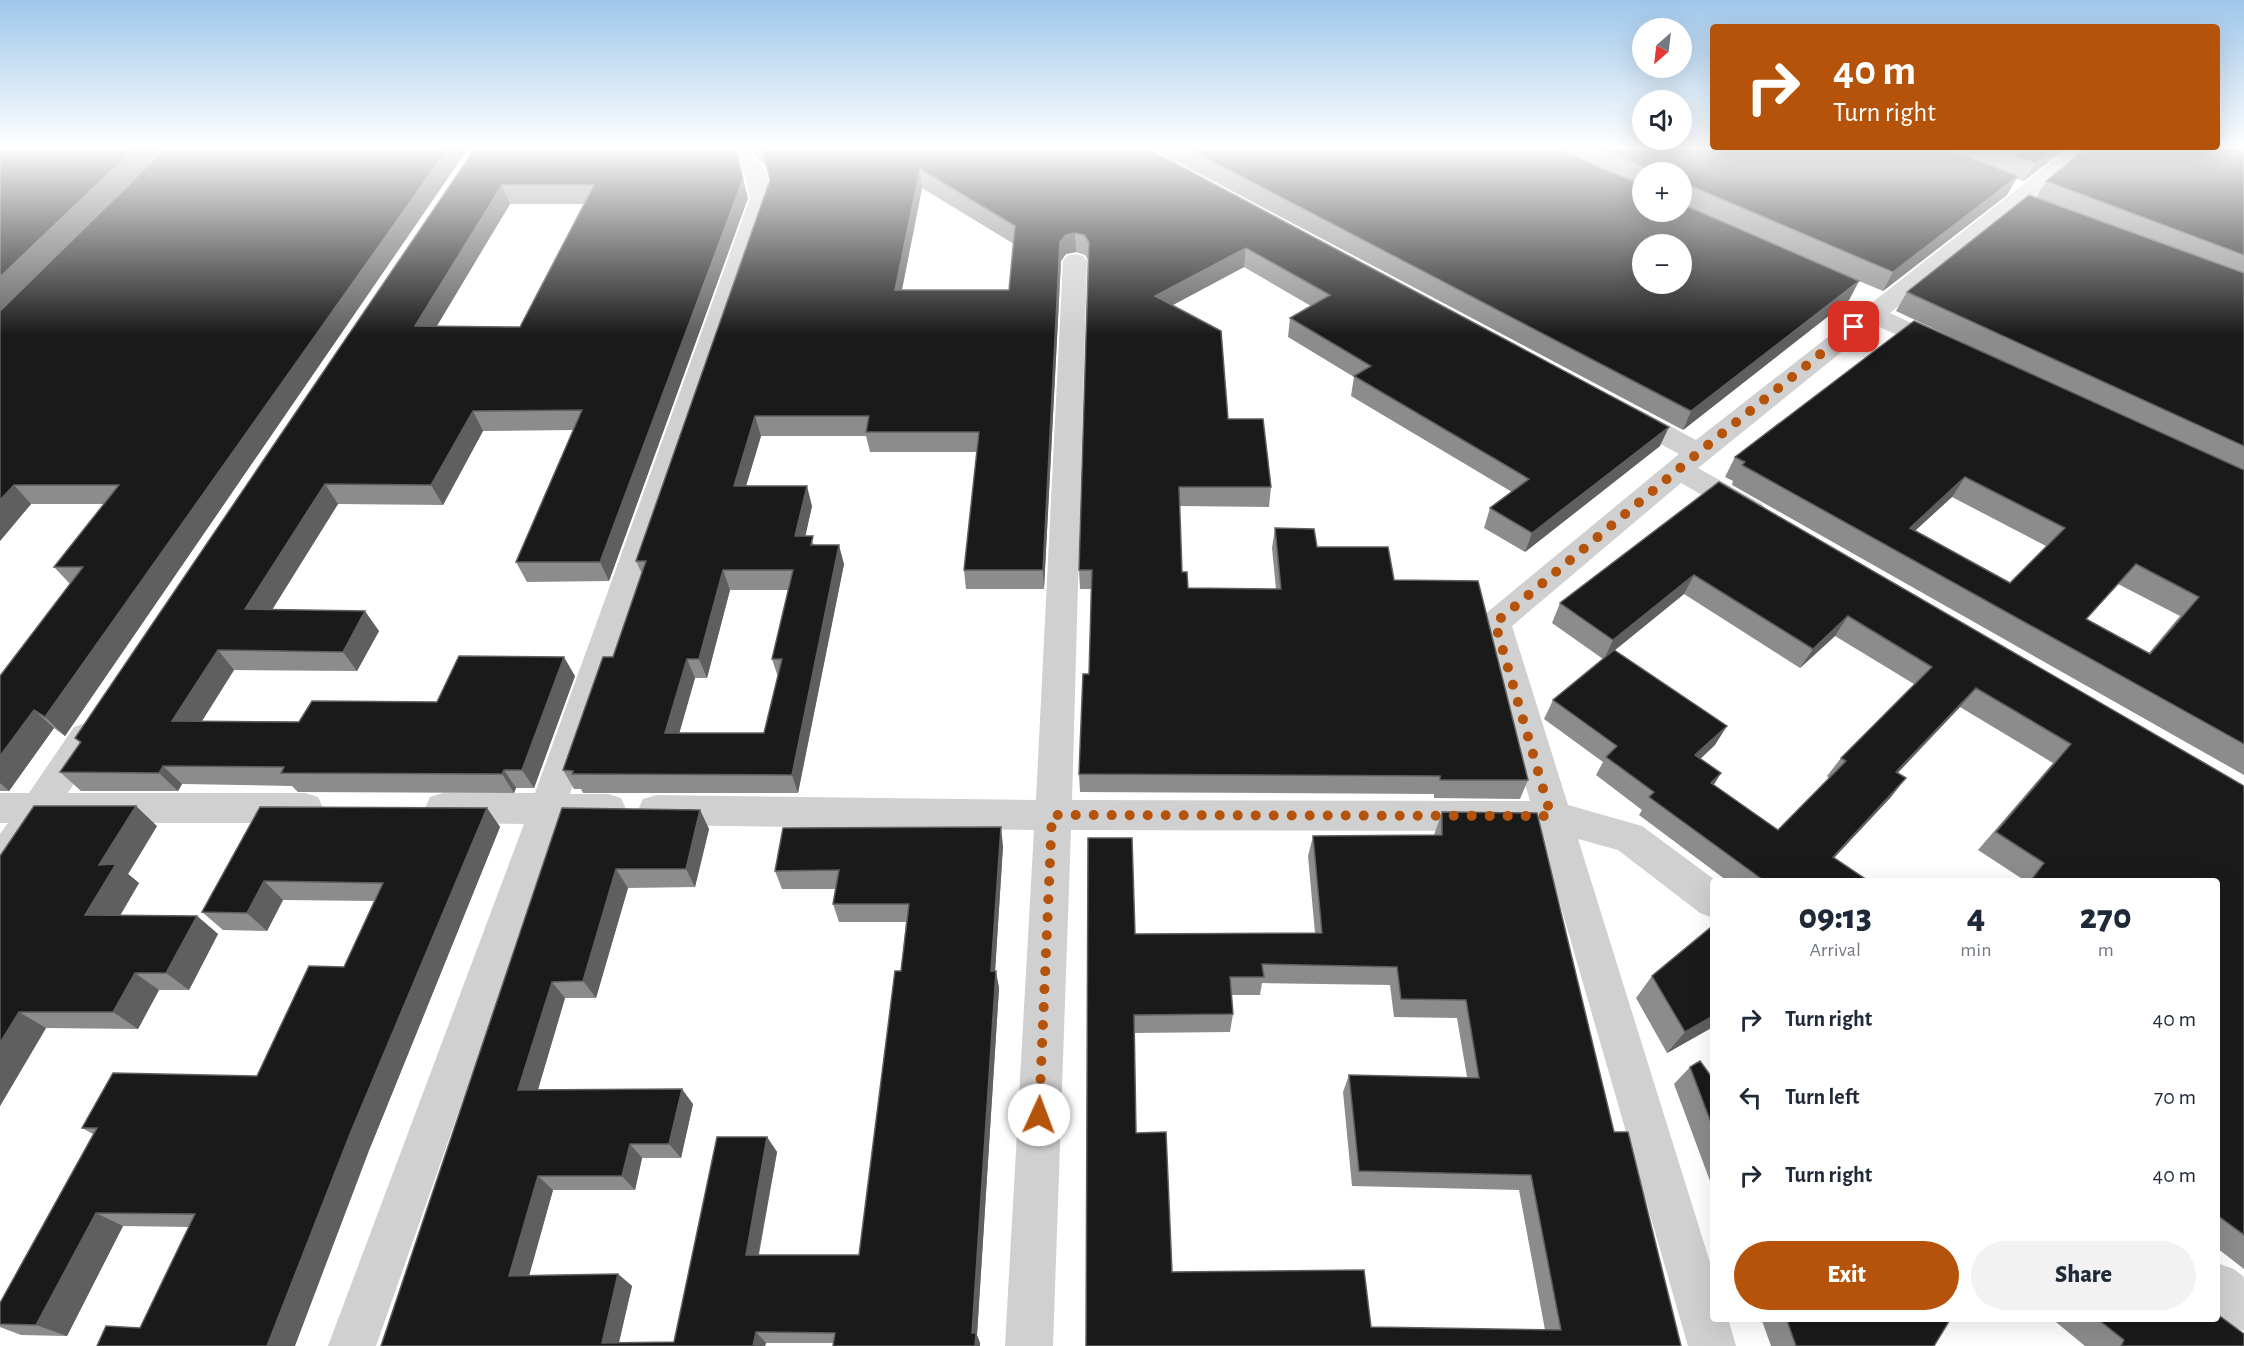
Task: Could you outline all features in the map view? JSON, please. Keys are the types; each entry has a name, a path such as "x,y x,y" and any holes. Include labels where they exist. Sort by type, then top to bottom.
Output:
{"street":[{"path":"352,1346 547,808 757,210"},
{"path":"1712,1346 1551,816 1495,623 1873,304 2002,210"},
{"path":"1029,1346 1068,481 1075,261"},
{"path":"1873,304 1968,358"},
{"path":"1603,402 1782,528"},
{"path":"0,865 98,719"},
{"path":"0,808 334,808"},
{"path":"417,808 1052,815 1551,816 1629,837 1710,899"},
{"path":"2220,1288 2244,1307"}],"building":[{"path":"0,210 70,210 0,277"},
{"path":"103,210 404,210 45,717 34,710 0,756 0,676 83,567 54,567 119,485 14,485 0,500 0,311"},
{"path":"433,210 487,210 415,326 520,327 581,210 731,210 600,562 516,562 582,410 473,411 431,485 325,484 245,609 365,611 343,652 218,650 172,721 299,722 312,701 437,702 459,656 564,657 522,770 504,770 502,774 281,773 284,767 163,766 159,773 60,772 81,742 75,738"},
{"path":"760,210 912,210 895,290 1009,290 1015,226 988,210 1263,210 1669,427 1532,533 1490,508 1529,479 1354,376 1371,366 1290,318 1330,295 1246,248 1155,296 1221,331 1228,419 1263,419 1271,487 1179,487 1182,572 1187,572 1188,588 1281,589 1275,528 1314,529 1317,547 1388,547 1394,580 1478,581 1528,780 1440,780 1440,776 1079,774 1083,674 1089,674 1092,570 1079,570 1089,242 1084,235 1075,233 1066,235 1060,242 1043,570 964,570 979,432 866,432 869,416 755,416 734,486 807,486 795,536 813,536 811,545 839,545 792,775 572,774 573,771 563,770 603,657 613,657 646,561 636,561","holes":["723,570 793,570 772,659 782,659 764,733 665,733 687,659 699,659"]},
{"path":"1305,210 1632,210 1632,222 1692,222 1692,210 1859,281 1691,411"},
{"path":"1747,210 1974,210 1893,272"},
{"path":"2010,210 2070,210 2244,273 2244,446 1907,292"},
{"path":"2123,210 2244,210 2244,255"},
{"path":"1914,321 2244,470 2244,744 1742,465 1745,462 1735,457","holes":["1965,477 2065,528 2010,583 1910,528","2136,564 2199,597 2150,654 2086,619"]},
{"path":"1719,482 2244,786 2244,1235 2220,1217 2220,878 2033,878 2044,863 1996,832 2071,744 1976,688 1896,772 1906,778 1833,857 1864,878 1760,878 1649,797 1654,792 1606,757 1617,746 1553,700 1614,650 1727,726 1695,755 1721,773 1711,783 1778,830 1846,761 1841,758 1932,667 1848,616 1813,649 1694,575 1613,640 1560,603"},
{"path":"34,806 136,806 99,865 116,864 85,915 197,916 166,973 135,973 113,1012 19,1012 0,1043 0,856"},
{"path":"260,807 487,808 350,1134 267,1346 97,1346 106,1326 140,1328 195,1214 96,1213 36,1325 0,1324 0,1303 97,1128 82,1128 113,1073 257,1076 309,966 344,967 383,883 264,881 247,913 202,912"},
{"path":"562,808 700,810 686,869 616,869 583,981 552,982 518,1090 682,1089 669,1144 630,1144 622,1176 538,1176 509,1276 618,1274 602,1343 674,1342 717,1137 767,1137 746,1255 859,1255 895,971 901,971 909,904 833,904 839,870 775,871 783,828 1001,827 991,971 996,971 972,1333 976,1333 975,1346 833,1346 835,1333 756,1332 753,1346 381,1346"},
{"path":"1442,812 1537,813 1614,1132 1628,1132 1681,1346 1086,1346 1088,838 1132,838 1135,934 1322,933 1313,836 1442,835","holes":["1262,964 1397,967 1401,999 1466,1000 1479,1078 1349,1075 1359,1171 1531,1175 1561,1330 1371,1327 1364,1270 1172,1272 1166,1132 1136,1133 1134,1015 1233,1014 1230,977 1264,977"]},
{"path":"1710,928 1710,1018 1685,1032 1652,976"},
{"path":"1700,1061 1710,1075 1710,1120 1690,1067"},
{"path":"2220,1316 2244,1334 2244,1346 2121,1346 2124,1340 2101,1322 2220,1322"},
{"path":"1787,1322 1949,1322 1934,1346 1796,1346"}],"route":[{"path":"1039,1115 1052,815 1551,816 1495,623 1698,453 1854,327"}]}
